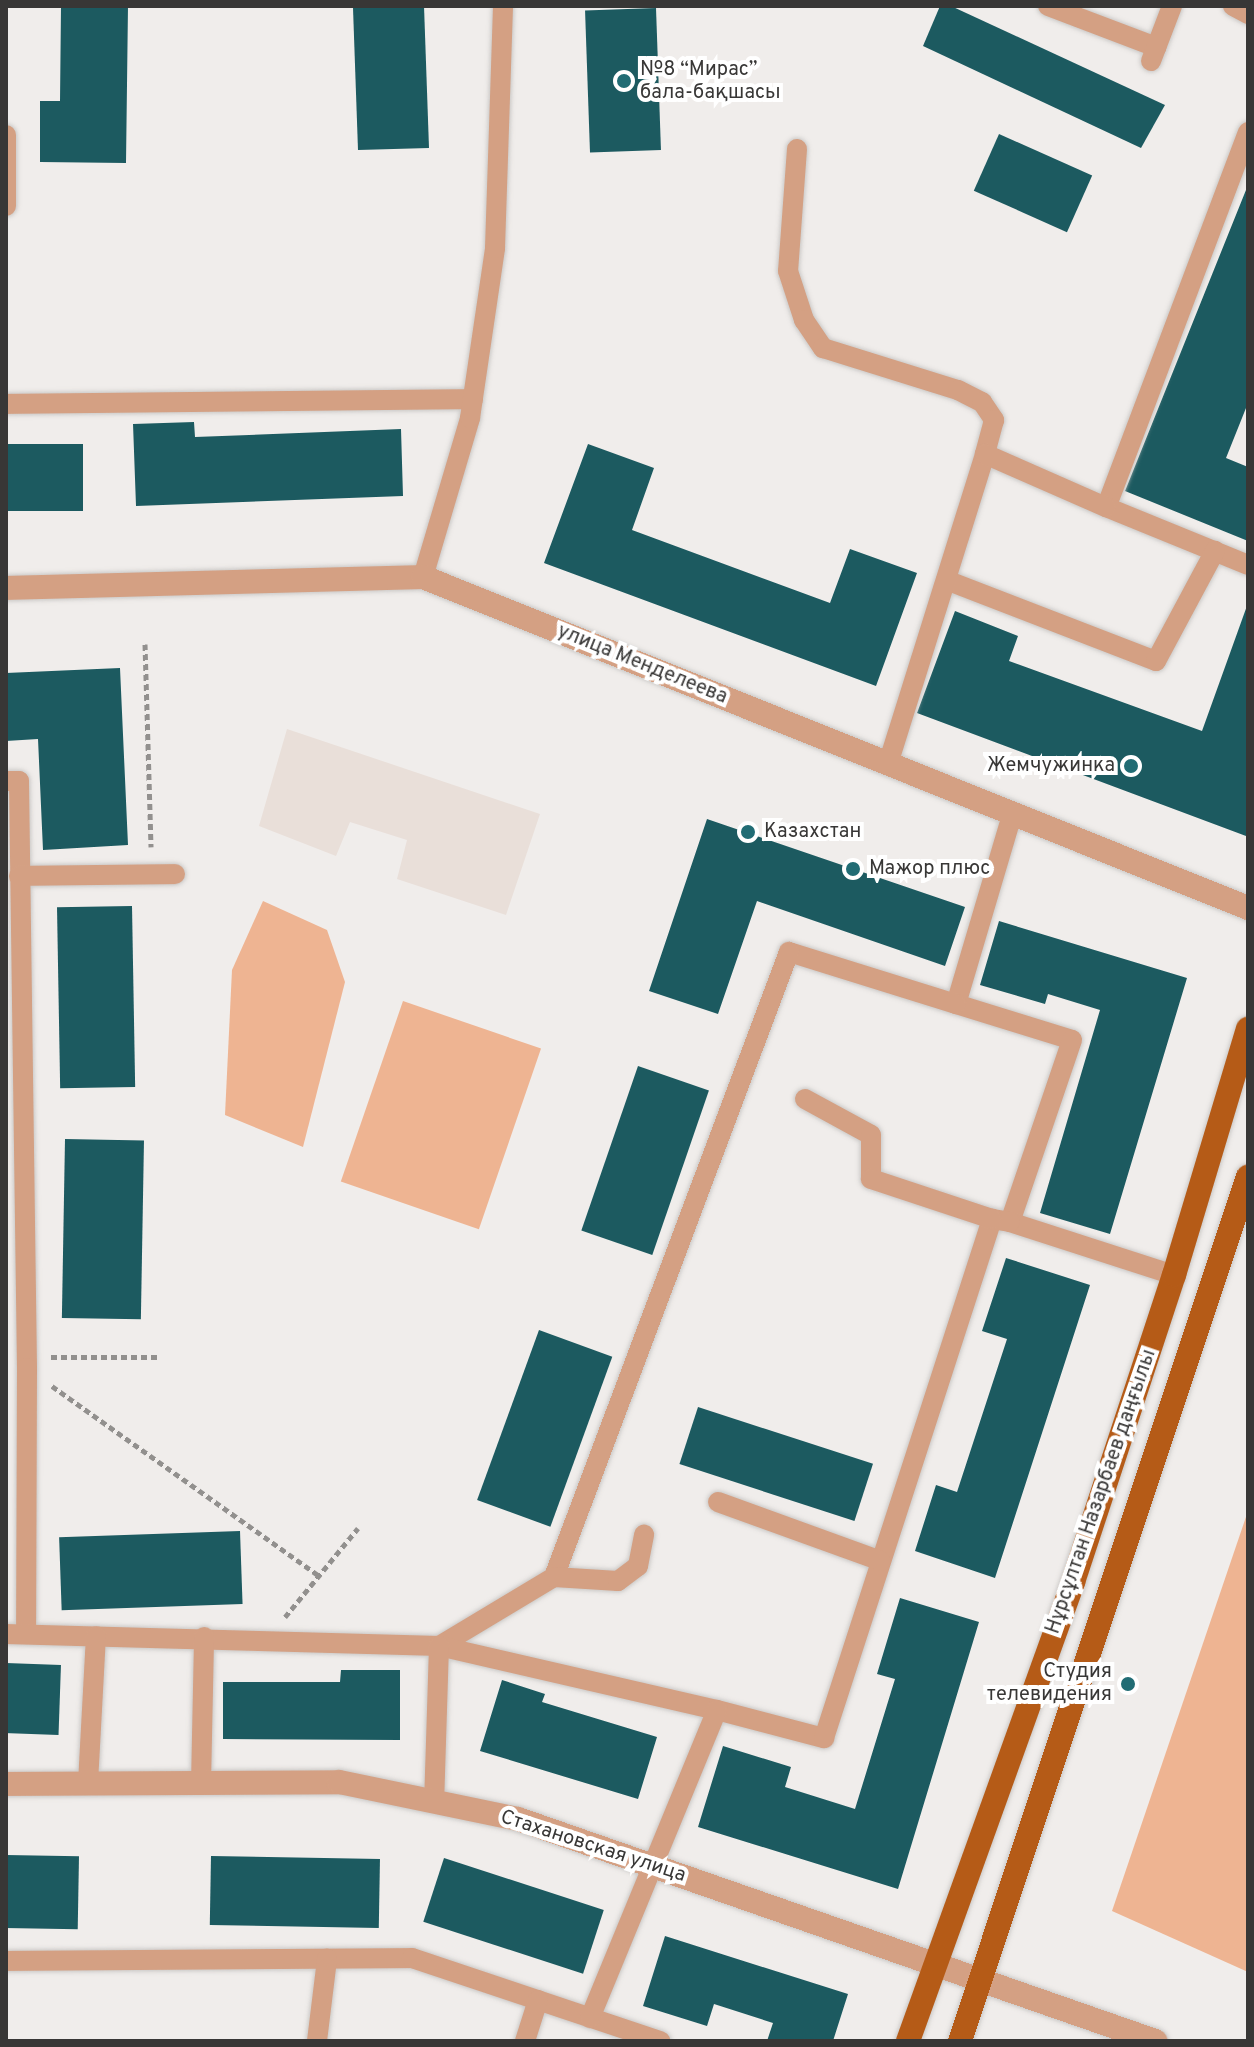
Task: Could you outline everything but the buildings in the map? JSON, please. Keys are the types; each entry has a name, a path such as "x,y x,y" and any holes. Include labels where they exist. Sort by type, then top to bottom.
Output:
{"main road":[{"name":"Нұрсұлтан Назарбаев даңғылы","path":"908,2041 1073,1582 1174,1275 1248,1029"},
{"name":"Нұрсұлтан Назарбаев даңғылы","path":"960,2041 1248,1177"}],"street":[{"name":"улица Менделеева","path":"6,588 423,577 1248,908"},
{"name":"Стахановская улица","path":"6,1784 339,1782 518,1819 981,1983 1155,2041"}],"lane":[{"path":"423,577 473,399 495,248 503,6"},
{"path":"1048,6 1154,54 1172,6"},
{"path":"1233,6 1248,14"},
{"path":"1106,507 1248,132"},
{"path":"6,135 6,206"},
{"path":"797,149 788,271 804,320 823,348 958,390 982,402 994,420 888,764"},
{"path":"6,404 473,399"},
{"path":"985,454 1248,565"},
{"path":"946,580 1156,661 1215,551"},
{"path":"6,781 19,781 19,876 13,981 26,1362 16,1634 439,1646 824,1738 881,1561 1001,1221 1072,1040 789,952 554,1577"},
{"path":"956,1004 1012,815"},
{"path":"19,876 175,874"},
{"path":"805,1099 871,1135 871,1179 1174,1275"},
{"path":"718,1502 881,1561"},
{"path":"439,1646 554,1577 618,1581 638,1566 644,1535"},
{"path":"88,1783 96,1636"},
{"path":"201,1784 204,1637"},
{"path":"434,1801 439,1646"},
{"path":"590,2018 650,1865 717,1710"},
{"path":"6,1961 412,1958 660,2041"},
{"path":"317,2041 327,1959"},
{"path":"525,2041 538,2000"}],"path":[{"path":"145,644 151,874"},
{"path":"26,1362 161,1357"},
{"path":"26,1362 319,1576"},
{"path":"266,1640 358,1528"}],"shaded area":[{"path":"287,729 540,814 506,915 397,879 407,840 350,822 336,856 259,826"},
{"path":"263,901 327,930 345,982 303,1147 225,1115 232,970"},
{"path":"403,1001 541,1049 479,1229 341,1182"},
{"path":"1248,1511 1248,1972 1112,1911"}],"place":[{"name":"№8 “Мирас” бала-бақшасы","path":"624,81"},
{"name":"Жемчужинка","path":"1131,766"},
{"name":"Казахстан","path":"748,832"},
{"name":"Мажор плюс","path":"853,869"},
{"name":"Студия телевидения","path":"1128,1684"}]}
